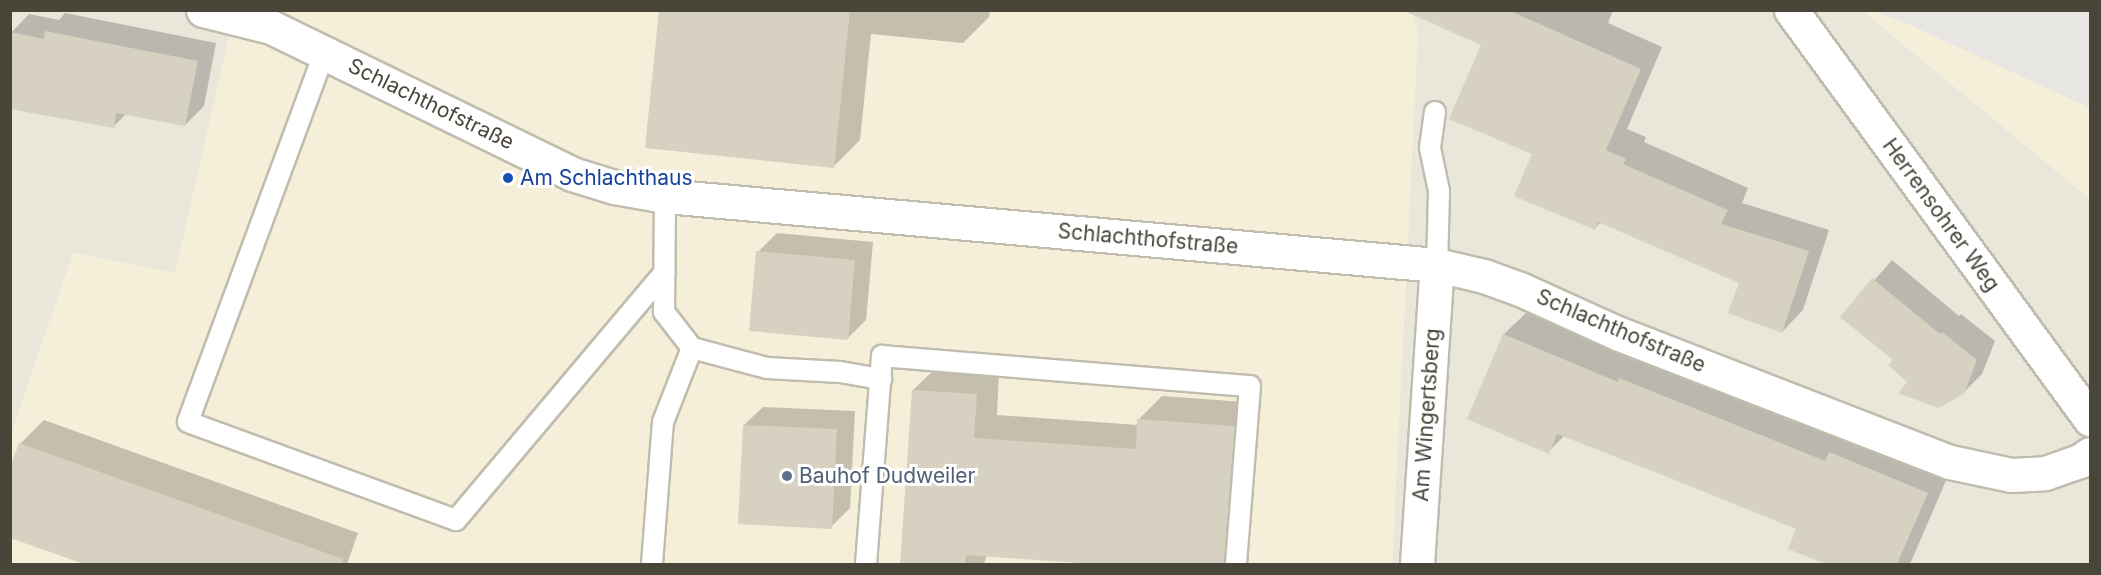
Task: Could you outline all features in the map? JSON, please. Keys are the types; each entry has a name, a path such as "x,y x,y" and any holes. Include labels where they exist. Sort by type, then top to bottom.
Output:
{"street":[{"name":"Schlachthofstraße","path":"203,10 271,27 325,51 572,174 614,187 665,196 1437,265 1484,276 1520,289 1617,333 1950,462 2012,475 2045,473 2080,461 2091,454"},
{"name":"Herrensohrer Weg","path":"1791,10 2091,419"},
{"name":"Am Wingertsberg","path":"1417,564 1437,265"}],"lane":[{"path":"325,51 188,422 456,520 665,272"},
{"path":"1435,112 1430,148 1439,191 1437,265"},
{"path":"665,196 664,312 692,348 767,368 840,372 881,379"},
{"path":"652,564 663,422 692,348"},
{"path":"866,564 882,356 1250,387 1236,564"}],"shaded area":[{"path":"11,11 235,11 175,274 73,253 11,435"},
{"path":"235,11 1411,11 1418,31 1392,564 11,564 11,435 73,253 175,273"},
{"path":"1411,11 1863,11 2090,199 2090,564 1392,564 1418,31"},
{"path":"1863,11 2090,11 2090,199"},
{"path":"1874,11 2090,11 2090,108 1910,25"}],"building":[{"path":"659,10 850,10 834,168 645,148"},
{"path":"1402,10 1508,10 1641,69 1606,150 1626,159 1623,164 1728,210 1721,224 1809,251 1782,333 1728,313 1739,283 1598,222 1595,230 1514,196 1532,154 1449,119 1481,45"},
{"path":"45,31 198,61 185,126 116,113 114,128 10,109 10,32 44,39"},
{"path":"756,251 855,260 848,340 749,331"},
{"path":"1872,278 1940,334 1942,332 1977,360 1964,394 1938,408 1898,393 1907,382 1888,365 1893,360 1840,317"},
{"path":"1503,334 1618,382 1619,378 1825,461 1829,452 1928,493 1897,564 1826,564 1788,549 1796,529 1665,476 1557,434 1549,454 1467,419"},
{"path":"912,390 977,394 974,438 1136,449 1137,419 1235,426 1224,564 1094,564 966,555 965,564 900,564"},
{"path":"743,425 837,429 832,529 738,524"},
{"path":"19,443 343,559 342,564 84,564 10,538 10,467"}],"place":[{"name":"Am Schlachthaus","path":"508,178"},
{"name":"Bauhof Dudweiler","path":"787,476"}]}
